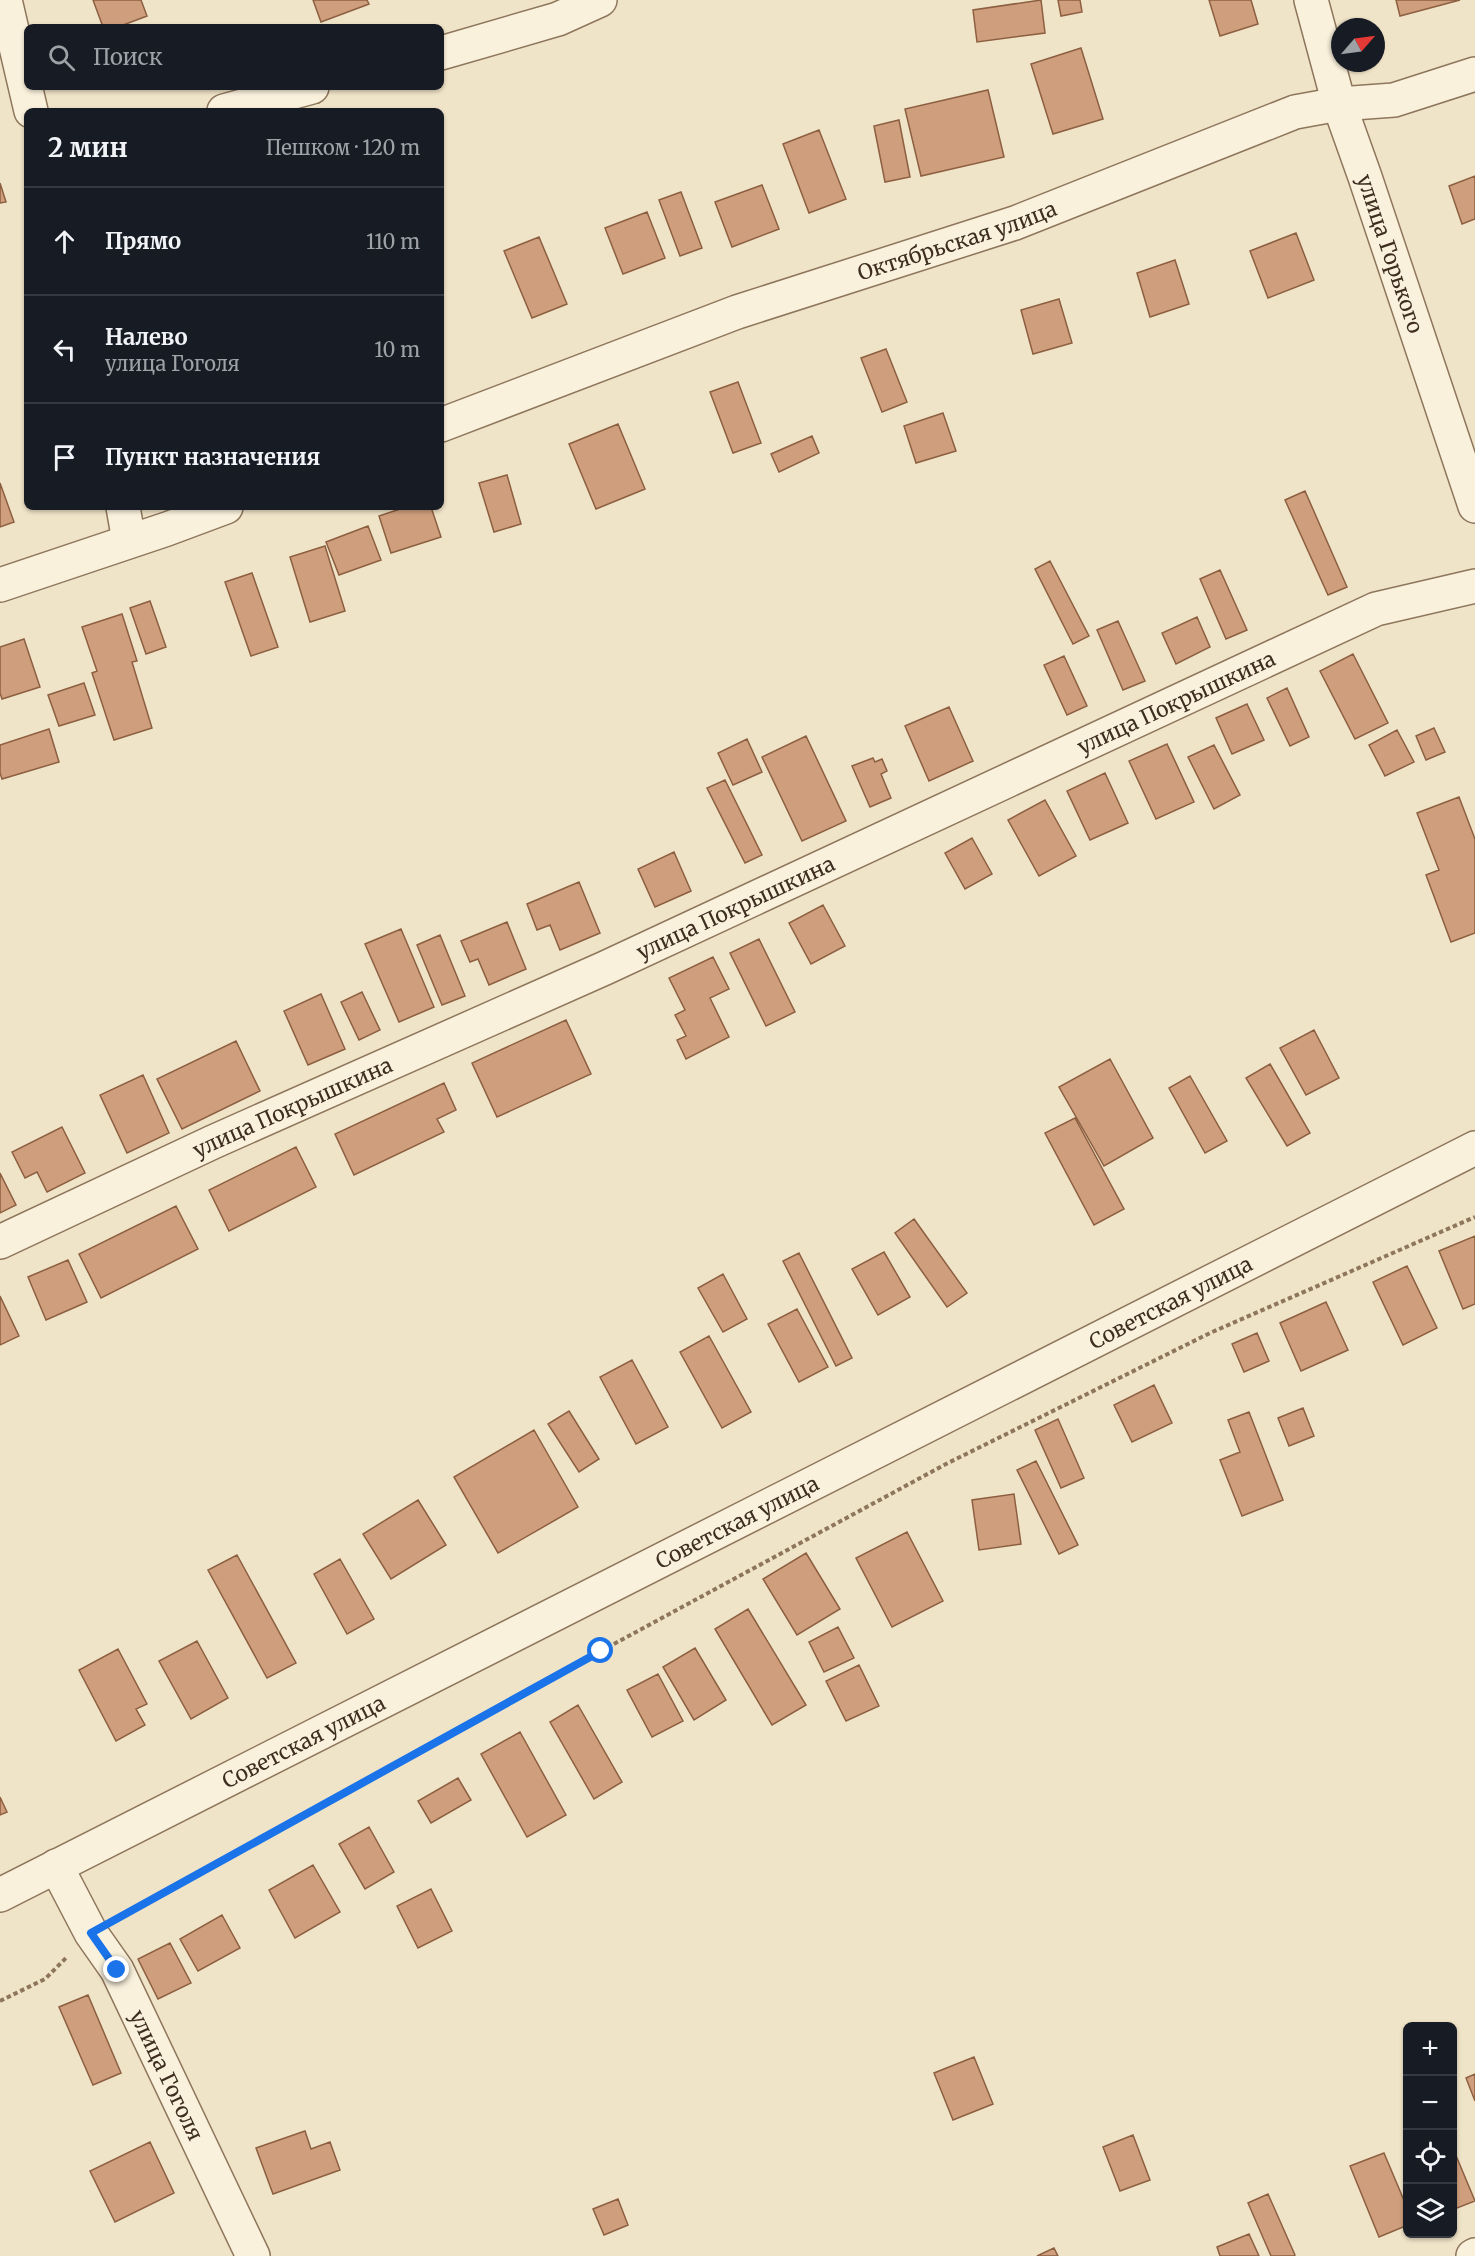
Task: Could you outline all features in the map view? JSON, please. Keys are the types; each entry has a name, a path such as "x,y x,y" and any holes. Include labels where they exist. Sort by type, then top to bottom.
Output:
{"street":[{"path":"5,0 24,78"},
{"path":"444,52 558,20 600,0"},
{"name":"улица Горького","path":"1311,0 1339,104 1475,506"},
{"name":"Октябрьская улица","path":"444,424 737,312 1015,223 1295,112 1339,104 1394,100 1475,74"},
{"path":"27,90 31,108"},
{"path":"235,108 301,90"},
{"path":"124,510 129,541"},
{"path":"0,585 218,510"},
{"name":"улица Покрышкина","path":"0,1242 213,1142 605,968 1376,609 1475,586"},
{"name":"Советская улица","path":"0,1894 1475,1148"},
{"name":"улица Гоголя","path":"56,1866 91,1933 117,1970 253,2256"}],"path":[{"path":"0,2001 45,1979 91,1933 946,1464 1210,1332 1475,1217"}],"building":[{"path":"93,0 141,0 147,16 126,24 102,24"},
{"path":"313,0 367,0 369,4 321,22"},
{"path":"1041,0 1045,33 977,42 973,10"},
{"path":"1058,0 1080,0 1082,12 1061,16"},
{"path":"1209,0 1251,0 1258,24 1220,36"},
{"path":"1396,0 1460,0 1400,16"},
{"path":"1081,48 1103,119 1053,134 1031,64"},
{"path":"988,90 1004,157 921,176 905,109"},
{"path":"899,120 910,177 885,182 874,126"},
{"path":"819,130 846,199 809,213 783,144"},
{"path":"1475,176 1475,219 1462,224 1449,186"},
{"path":"0,183 6,202 0,203"},
{"path":"762,185 779,229 732,247 715,202"},
{"path":"681,192 702,248 680,256 659,200"},
{"path":"647,212 665,258 623,274 605,228"},
{"path":"1296,233 1314,280 1268,298 1250,251"},
{"path":"539,237 567,304 532,318 504,251"},
{"path":"1175,260 1189,304 1150,317 1137,273"},
{"path":"1059,299 1072,343 1033,354 1021,310"},
{"path":"886,349 907,402 882,412 861,358"},
{"path":"738,382 761,443 733,453 710,392"},
{"path":"943,413 956,451 916,463 904,426"},
{"path":"618,424 645,489 596,509 569,444"},
{"path":"812,436 819,453 779,472 771,454"},
{"path":"507,475 521,524 494,532 479,483"},
{"path":"0,483 14,522 0,527"},
{"path":"1305,491 1347,587 1328,595 1285,500"},
{"path":"397,510 432,510 441,537 391,553 379,516"},
{"path":"368,526 381,560 339,575 326,542"},
{"path":"325,546 345,611 310,622 290,557"},
{"path":"1050,561 1089,636 1073,644 1035,569"},
{"path":"1220,570 1247,630 1226,639 1200,579"},
{"path":"252,573 278,647 251,656 225,582"},
{"path":"150,601 166,647 146,654 130,608"},
{"path":"122,614 137,661 132,662 152,728 114,740 92,673 97,671 82,627"},
{"path":"1197,617 1210,647 1176,664 1162,633"},
{"path":"1118,621 1145,681 1123,690 1097,630"},
{"path":"24,639 40,687 2,699 0,647"},
{"path":"1353,654 1388,723 1355,739 1320,671"},
{"path":"1064,656 1087,706 1067,715 1044,665"},
{"path":"84,683 95,715 59,726 48,695"},
{"path":"1287,688 1309,737 1290,746 1267,698"},
{"path":"1247,704 1264,740 1232,754 1216,718"},
{"path":"949,707 973,761 929,781 905,726"},
{"path":"1434,728 1445,752 1426,760 1416,736"},
{"path":"49,729 59,762 2,779 0,745"},
{"path":"1397,730 1414,762 1385,776 1369,745"},
{"path":"806,736 846,821 802,841 762,757"},
{"path":"747,739 762,772 733,785 718,753"},
{"path":"1167,744 1194,802 1156,819 1129,761"},
{"path":"1214,745 1240,795 1214,809 1188,757"},
{"path":"873,758 875,762 882,759 887,771 881,774 891,798 870,807 852,766"},
{"path":"1105,773 1128,823 1090,840 1067,791"},
{"path":"725,780 762,855 745,863 707,788"},
{"path":"1459,797 1475,839 1475,933 1451,942 1426,875 1439,870 1417,813"},
{"path":"1045,800 1076,856 1039,876 1008,820"},
{"path":"972,838 992,874 965,889 945,853"},
{"path":"674,852 691,891 655,907 638,869"},
{"path":"579,882 600,933 560,950 550,925 537,930 527,904"},
{"path":"823,905 845,946 811,964 789,923"},
{"path":"507,922 526,969 489,985 478,959 470,962 461,941"},
{"path":"401,929 434,1007 399,1022 365,944"},
{"path":"440,935 465,996 442,1005 417,945"},
{"path":"759,939 795,1012 766,1026 730,953"},
{"path":"713,957 729,989 710,998 729,1037 686,1059 677,1040 686,1036 675,1015 685,1010 669,978"},
{"path":"362,992 380,1030 359,1040 341,1002"},
{"path":"321,994 345,1049 308,1065 284,1011"},
{"path":"566,1020 591,1074 497,1117 472,1063"},
{"path":"1314,1030 1339,1078 1306,1095 1280,1048"},
{"path":"236,1041 260,1091 182,1129 157,1079"},
{"path":"1110,1059 1153,1138 1104,1166 1059,1087"},
{"path":"1270,1064 1310,1133 1287,1146 1246,1078"},
{"path":"143,1075 169,1133 127,1153 100,1095"},
{"path":"1190,1076 1227,1141 1205,1153 1169,1088"},
{"path":"444,1083 456,1110 437,1119 444,1132 354,1175 335,1134"},
{"path":"1075,1118 1124,1209 1094,1225 1045,1133"},
{"path":"62,1127 85,1173 47,1192 37,1172 25,1178 12,1152"},
{"path":"296,1147 316,1187 229,1231 209,1190"},
{"path":"0,1173 16,1205 0,1213"},
{"path":"176,1206 198,1249 101,1298 79,1254"},
{"path":"914,1219 967,1293 947,1307 895,1233"},
{"path":"1475,1236 1475,1304 1463,1309 1439,1251"},
{"path":"884,1252 910,1297 878,1315 852,1269"},
{"path":"799,1253 852,1358 836,1366 783,1261"},
{"path":"68,1260 87,1302 46,1320 28,1277"},
{"path":"1407,1266 1437,1328 1403,1345 1373,1282"},
{"path":"723,1274 747,1319 723,1332 698,1288"},
{"path":"0,1296 19,1336 0,1345"},
{"path":"1326,1302 1348,1350 1301,1371 1280,1323"},
{"path":"797,1309 828,1367 799,1382 768,1324"},
{"path":"1257,1333 1269,1361 1244,1372 1232,1344"},
{"path":"709,1336 751,1412 722,1428 680,1352"},
{"path":"632,1360 668,1427 636,1444 600,1377"},
{"path":"1154,1385 1172,1423 1132,1442 1114,1405"},
{"path":"1303,1408 1314,1436 1289,1446 1278,1418"},
{"path":"569,1411 599,1459 579,1472 548,1424"},
{"path":"1249,1412 1283,1500 1242,1516 1220,1460 1240,1452 1228,1420"},
{"path":"1058,1419 1084,1478 1061,1488 1035,1430"},
{"path":"534,1430 578,1507 498,1553 454,1477"},
{"path":"1036,1461 1078,1545 1059,1554 1017,1470"},
{"path":"1014,1494 1021,1544 979,1550 972,1500"},
{"path":"418,1500 446,1545 391,1579 363,1534"},
{"path":"907,1532 943,1601 892,1627 856,1558"},
{"path":"806,1553 840,1609 797,1635 763,1579"},
{"path":"237,1555 296,1663 267,1678 208,1570"},
{"path":"340,1559 374,1619 347,1634 314,1574"},
{"path":"748,1609 806,1705 772,1725 715,1629"},
{"path":"838,1627 854,1658 824,1672 809,1642"},
{"path":"197,1641 228,1698 191,1719 159,1661"},
{"path":"695,1648 726,1700 694,1720 663,1667"},
{"path":"118,1649 147,1704 136,1709 145,1725 116,1741 79,1670"},
{"path":"859,1665 879,1706 846,1721 826,1681"},
{"path":"658,1674 683,1721 652,1737 627,1690"},
{"path":"578,1705 622,1782 594,1799 550,1722"},
{"path":"520,1732 566,1815 527,1837 481,1754"},
{"path":"458,1778 471,1800 431,1823 418,1801"},
{"path":"0,1797 7,1812 0,1815"},
{"path":"369,1827 394,1872 365,1889 339,1844"},
{"path":"313,1865 340,1912 295,1938 269,1890"},
{"path":"431,1889 452,1931 418,1948 397,1906"},
{"path":"222,1915 240,1948 198,1971 180,1939"},
{"path":"170,1943 191,1983 158,1999 138,1959"},
{"path":"88,1995 121,2073 93,2085 59,2007"},
{"path":"974,2057 993,2104 953,2120 934,2073"},
{"path":"1475,2074 1475,2101 1466,2078"},
{"path":"305,2131 311,2149 330,2142 340,2170 273,2194 256,2148"},
{"path":"1133,2135 1150,2180 1120,2191 1103,2147"},
{"path":"150,2142 174,2193 115,2222 90,2171"},
{"path":"1384,2153 1403,2198 1403,2227 1379,2237 1350,2166"},
{"path":"1457,2158 1475,2201 1457,2208"},
{"path":"1268,2194 1294,2256 1271,2256 1248,2203"},
{"path":"618,2199 628,2225 604,2235 593,2209"},
{"path":"1249,2234 1259,2256 1220,2256 1217,2247"},
{"path":"1054,2248 1058,2256 1037,2256"}],"route":[{"path":"117,1970 91,1933 601,1651"}]}
